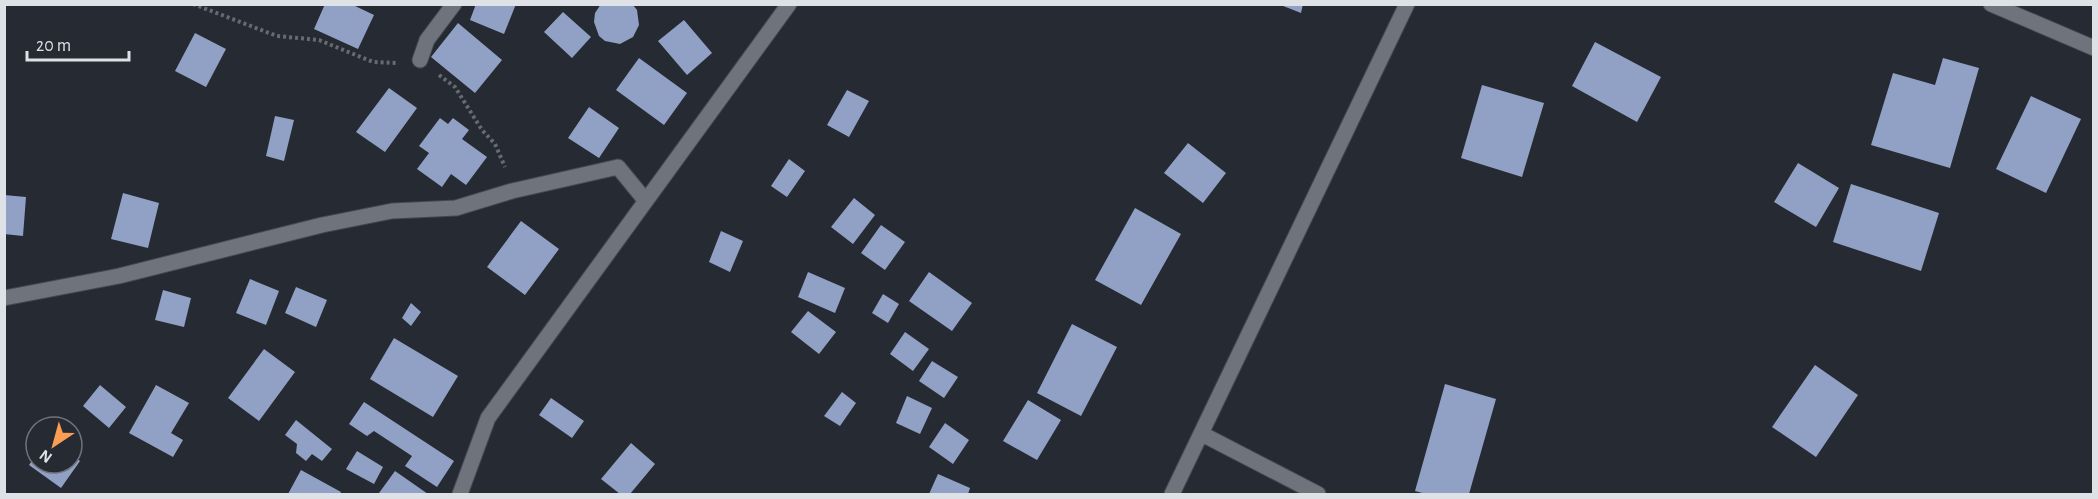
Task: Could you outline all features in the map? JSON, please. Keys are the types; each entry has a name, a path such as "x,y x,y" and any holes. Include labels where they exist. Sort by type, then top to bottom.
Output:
{"street":[{"path":"420,60 427,40 454,4"},
{"path":"460,495 488,418 789,4"},
{"path":"1172,495 1407,4"},
{"path":"1991,4 2094,48"},
{"path":"4,298 118,276 322,225 392,211 456,208 512,191 618,167 645,200"},
{"path":"1202,434 1318,495"}],"path":[{"path":"193,4 277,36 319,40 373,62 389,64 420,60 455,87 482,130 495,144 506,169 512,191"}],"building":[{"path":"325,4 351,4 374,15 358,49 314,29"},
{"path":"476,4 516,4 504,34 470,20"},
{"path":"601,4 633,5 637,10 639,25 633,37 620,44 605,41 599,36 594,22 595,13"},
{"path":"1278,4 1303,4 1301,13"},
{"path":"563,12 591,37 572,58 544,32"},
{"path":"684,20 712,53 687,75 658,41"},
{"path":"458,23 502,60 475,93 431,57"},
{"path":"195,33 226,49 206,87 175,71"},
{"path":"1595,42 1661,77 1637,122 1572,86"},
{"path":"639,58 687,93 664,125 616,90"},
{"path":"1943,58 1979,68 1950,168 1871,145 1893,73 1935,85"},
{"path":"1482,85 1544,103 1522,177 1461,158"},
{"path":"389,88 417,108 385,152 356,132"},
{"path":"847,90 869,101 849,137 827,125"},
{"path":"2031,96 2081,119 2046,193 1996,169"},
{"path":"589,107 619,128 599,158 568,138"},
{"path":"275,116 294,120 284,161 266,156"},
{"path":"440,118 448,124 453,118 469,130 462,139 487,157 466,185 451,174 442,187 417,169 429,153 419,146"},
{"path":"1188,143 1226,173 1203,203 1164,173"},
{"path":"789,159 805,171 787,197 771,186"},
{"path":"1798,163 1839,188 1816,227 1774,202"},
{"path":"1851,184 1939,213 1921,271 1833,242"},
{"path":"123,193 159,203 148,248 111,239"},
{"path":"4,195 26,197 23,236 4,234"},
{"path":"854,198 875,215 853,244 831,227"},
{"path":"1135,208 1181,234 1141,305 1095,280"},
{"path":"521,221 559,249 525,295 487,267"},
{"path":"881,225 905,242 885,270 861,253"},
{"path":"721,231 743,241 730,272 709,262"},
{"path":"808,272 845,288 835,313 798,297"},
{"path":"929,272 972,303 952,331 909,301"},
{"path":"250,279 279,291 266,325 236,313"},
{"path":"296,287 327,300 316,327 285,313"},
{"path":"163,290 191,298 184,327 155,320"},
{"path":"883,294 899,304 888,323 872,313"},
{"path":"411,303 421,312 411,326 402,318"},
{"path":"808,311 836,332 819,354 791,332"},
{"path":"1072,324 1117,347 1081,416 1037,393"},
{"path":"905,332 929,349 913,371 890,354"},
{"path":"394,338 458,376 433,417 370,379"},
{"path":"264,349 295,372 259,421 228,398"},
{"path":"932,361 958,377 944,398 919,381"},
{"path":"1815,365 1858,395 1816,457 1772,427"},
{"path":"1445,384 1496,399 1469,494 1426,494 1415,491"},
{"path":"100,385 126,407 109,428 83,406"},
{"path":"156,385 189,403 171,433 183,440 173,457 129,433"},
{"path":"842,392 856,403 840,426 824,416"},
{"path":"907,396 932,408 920,434 896,423"},
{"path":"551,398 584,421 572,438 539,415"},
{"path":"1028,400 1061,420 1037,460 1003,441"},
{"path":"364,402 454,461 437,487 405,466 412,456 374,431 367,436 349,424"},
{"path":"296,420 332,449 322,461 312,454 306,461 296,453 297,444 285,435"},
{"path":"945,423 969,440 953,464 929,447"},
{"path":"631,443 655,464 630,494 620,494 601,479"},
{"path":"357,451 383,467 374,484 346,469"},
{"path":"301,470 341,492 340,494 288,494"},
{"path":"395,471 428,494 379,493"},
{"path":"938,474 970,488 968,494 929,494"},
{"path":"43,475 70,475 61,488"}]}
